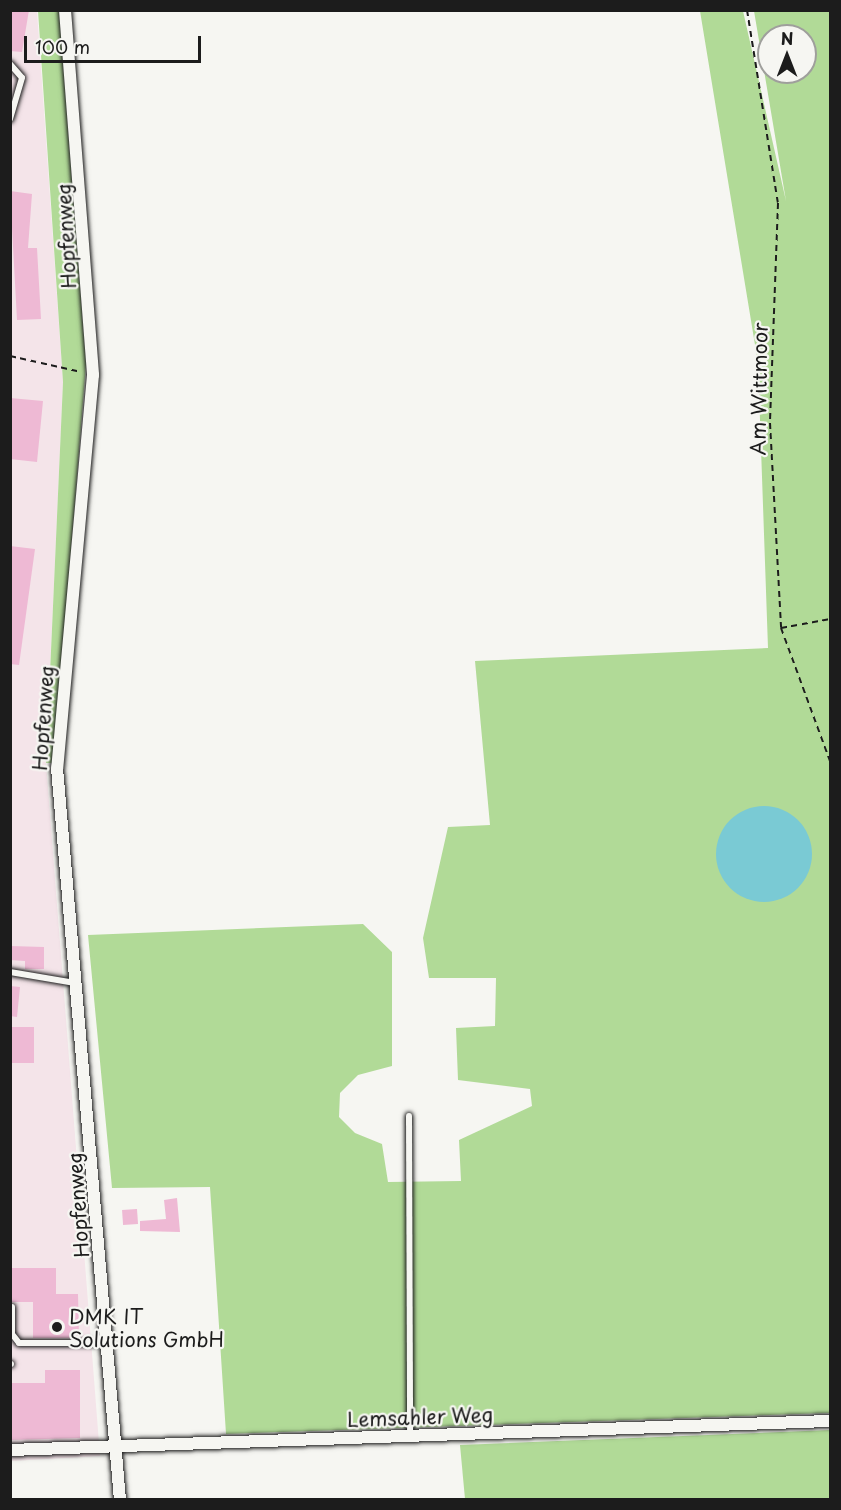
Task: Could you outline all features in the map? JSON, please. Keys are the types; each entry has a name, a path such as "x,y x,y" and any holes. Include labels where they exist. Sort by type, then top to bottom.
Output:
{"street":[{"name":"Hopfenweg","path":"65,10 93,375 57,768 120,1500"},
{"name":"Lemsahler Weg","path":"10,1450 831,1421"}],"lane":[{"path":"10,64 22,78 10,119"},
{"path":"10,972 77,983"},
{"path":"409,1116 410,1436"},
{"path":"12,1307 12,1334 18,1343 107,1343"}],"path":[{"name":"Am Wittmoor","path":"747,10 778,203 770,423 781,628 831,761"},
{"path":"10,356 93,375"},
{"path":"781,628 831,619"}],"shaded area":[{"path":"10,11 37,11 63,382 46,763 100,1456 11,1461"}],"green space":[{"path":"38,11 59,11 86,364 54,763 46,763 63,382"},
{"path":"700,11 743,11 757,73 757,84 760,84 786,201 766,84 817,84 817,24 757,24 757,29 754,11 830,11 830,1413 226,1434 210,1187 112,1188 88,935 363,924 392,952 392,1066 358,1075 340,1093 339,1117 355,1133 382,1144 388,1182 461,1181 459,1140 532,1106 530,1089 458,1080 456,1028 495,1026 496,978 429,978 423,938 448,827 490,825 475,661 768,648 758,363"},
{"path":"830,1430 830,1499 465,1499 460,1445"}],"water":[{"path":"764,806 782,810 798,820 808,836 812,854 808,872 798,888 782,898 764,902 746,898 730,888 720,872 716,854 720,836 730,820 746,810"}],"building":[{"path":"10,10 29,10 22,52 10,51"},
{"path":"10,191 32,194 28,248 37,248 41,319 17,320"},
{"path":"10,398 43,401 37,462 10,459"},
{"path":"10,546 35,549 19,665 10,664"},
{"path":"10,946 44,947 44,969 25,969 25,961 10,960"},
{"path":"10,986 20,987 17,1017 10,1016"},
{"path":"10,1027 34,1027 34,1063 10,1063"},
{"path":"177,1198 180,1232 140,1231 140,1221 166,1219 164,1200"},
{"path":"137,1209 138,1224 123,1225 122,1210"},
{"path":"10,1268 56,1268 56,1294 78,1294 79,1338 33,1338 33,1302 10,1302"},
{"path":"45,1370 80,1370 80,1438 10,1440 10,1383 45,1383"}],"place":[{"name":"DMK IT Solutions GmbH","path":"57,1327"}]}
